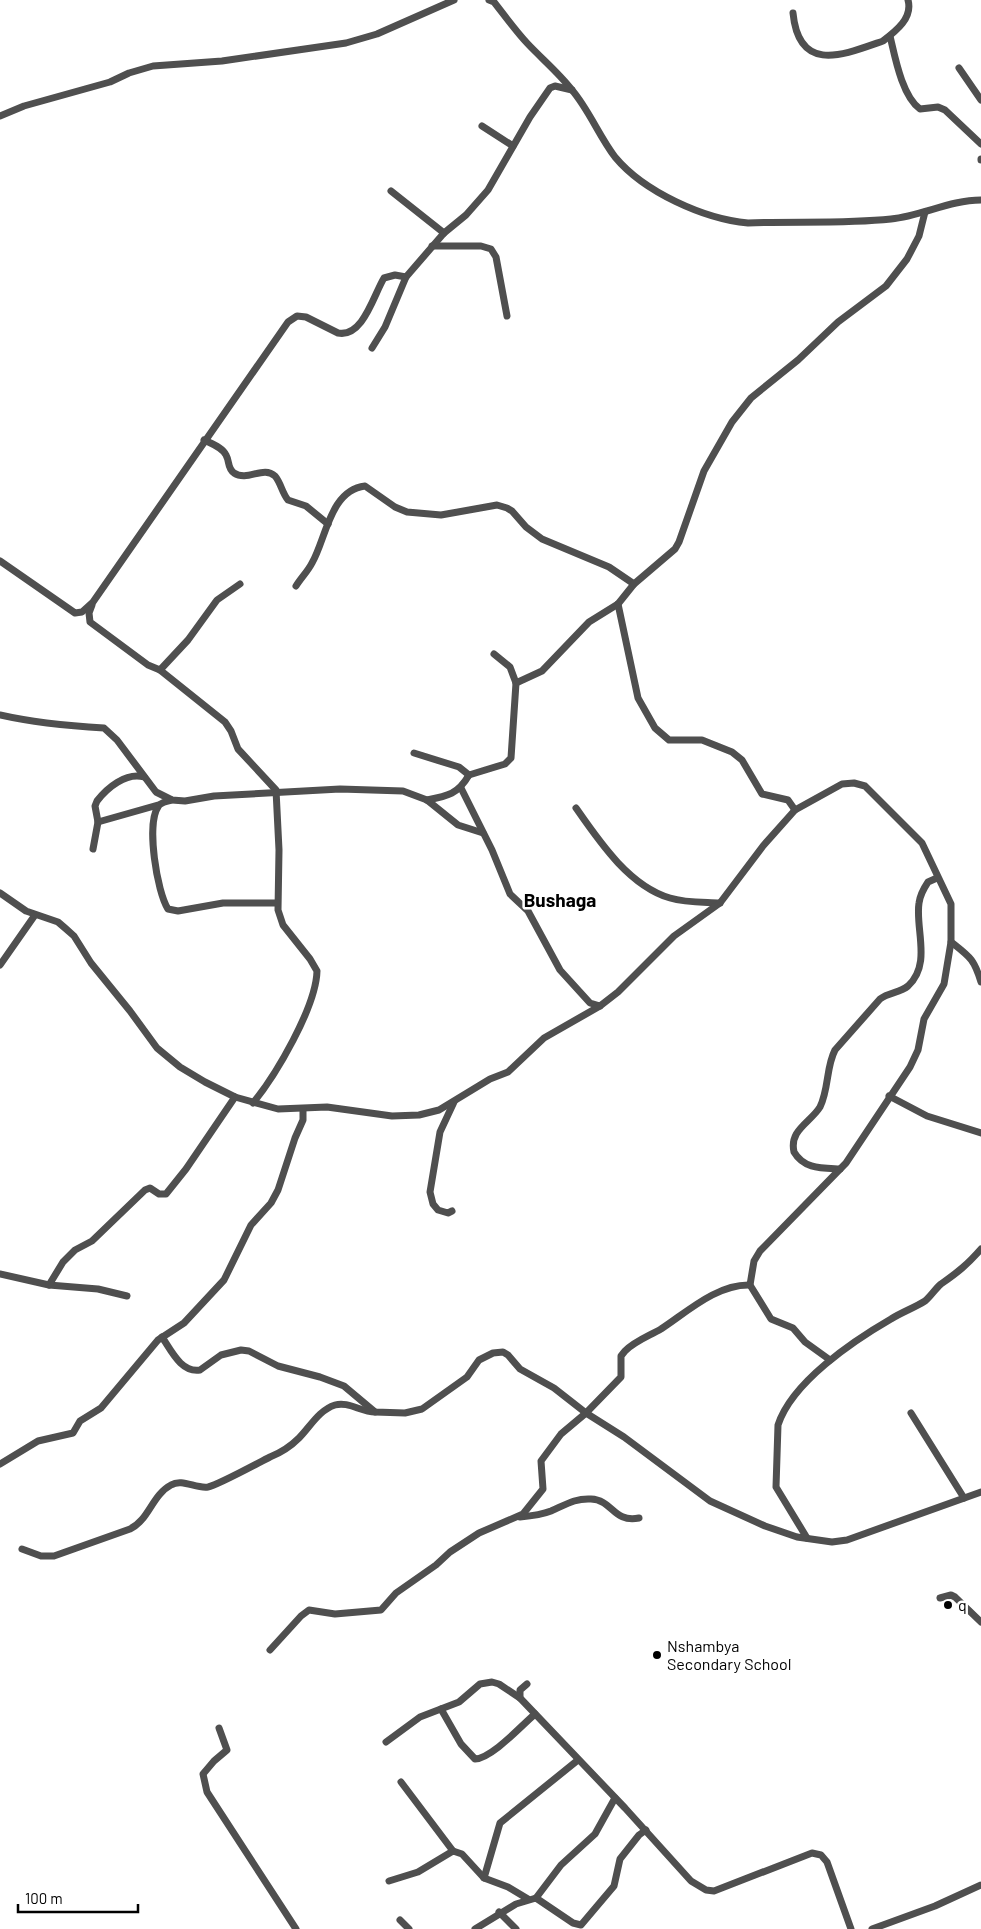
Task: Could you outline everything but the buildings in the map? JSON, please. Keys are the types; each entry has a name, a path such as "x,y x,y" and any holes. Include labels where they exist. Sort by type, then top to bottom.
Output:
{"street":[{"path":"0,116 24,106 110,82 129,73 153,66 222,61 346,43 377,34 454,0"},
{"path":"793,13 797,38 802,45 831,56 883,41 890,36 906,18 909,11 908,0"},
{"path":"493,1 528,44 572,90 615,156 635,177 670,198 717,217 748,223 891,219 955,203 981,200"},
{"path":"890,36 898,69 912,101 920,109 938,107 944,110 981,144"},
{"path":"959,68 981,100"},
{"path":"372,348 385,327 406,277 444,233 466,215 488,190 550,88 555,86 572,90"},
{"path":"482,126 513,146"},
{"path":"391,192 444,233"},
{"path":"516,683 542,671 589,622 618,604 634,584 675,549 704,471 732,422 751,398 798,360 838,322 886,286 907,260 919,236 925,212"},
{"path":"432,246 481,246 491,249 496,258 507,316"},
{"path":"0,561 75,613 82,612 92,602 204,440 292,318 306,317 344,334 358,324 367,314 384,278 395,275 406,277"},
{"path":"204,440 221,449 226,456 229,467 236,474 249,476 265,471 270,473 279,482 288,500 306,506 328,524"},
{"path":"296,586 312,564 336,507 344,497 364,486 395,507 407,512 441,515 496,505 512,511 526,528 542,539 608,567 634,584"},
{"path":"160,670 188,640 217,600 240,584"},
{"path":"92,602 89,613 90,622 148,665 160,670 225,722 231,731 238,749 274,786 277,793 279,850 277,903 283,925 315,965 317,976 290,1047 253,1103"},
{"path":"618,604 638,698 655,728 669,740 702,740 732,752 742,760 762,794 788,800 795,810"},
{"path":"427,800 444,797 461,788 469,775 504,764 512,758 516,683 510,667 494,654"},
{"path":"0,715 81,728 104,728 117,740 156,792 172,800 185,801 214,796 340,789 403,791 427,800 458,825 483,833"},
{"path":"414,752 459,766 469,775"},
{"path":"94,849 98,822 96,806 101,796 127,778 137,775 144,777"},
{"path":"0,893 35,915 58,922 74,936 91,963 166,1058 205,1082 235,1097 278,1109 327,1107 392,1116 419,1115 438,1110 490,1080 508,1072 544,1038 600,1006 618,992 674,936 720,903 763,846 795,810 842,784 854,783 865,786 922,843 951,904 951,942 944,984 924,1019 915,1059 840,1169 760,1251 754,1261 750,1286 771,1319 793,1328 805,1342 830,1360"},
{"path":"461,788 510,894 528,911 560,970 590,1003 600,1006"},
{"path":"98,822 172,800"},
{"path":"158,805 154,816 154,866 168,909 178,911 229,903 277,903"},
{"path":"576,808 622,865 658,893 682,900 720,903"},
{"path":"840,1169 818,1168 806,1165 794,1152 794,1138 799,1129 813,1115 822,1102 835,1050 880,999 902,990 917,974 922,945 918,916 919,901 928,882 937,878"},
{"path":"0,965 35,915"},
{"path":"951,942 969,955 978,971 981,982"},
{"path":"889,1096 927,1116 981,1133"},
{"path":"49,1285 63,1262 75,1250 96,1238 145,1190 150,1188 159,1194 166,1194 186,1169 235,1097"},
{"path":"452,1211 448,1213 438,1210 433,1204 430,1192 440,1132 454,1101"},
{"path":"0,1464 38,1441 73,1433 80,1421 101,1408 117,1386 162,1337 184,1322 224,1280 250,1225 271,1203 278,1190 295,1138 299,1133 303,1109"},
{"path":"807,1538 776,1487 775,1475 779,1451 778,1426 781,1417 793,1400 830,1360 885,1322 926,1300 941,1284 958,1274 981,1249"},
{"path":"0,1274 49,1285 98,1289 127,1296"},
{"path":"270,1650 301,1616 309,1610 335,1614 381,1610 396,1593 450,1552 479,1533 524,1514 543,1489 541,1461 561,1434 586,1413 621,1377 621,1356 628,1348 676,1319 701,1300 734,1288 750,1286"},
{"path":"162,1337 178,1361 188,1369 200,1370 221,1355 241,1350 249,1351 278,1366 320,1377 344,1386 375,1412"},
{"path":"22,1549 41,1556 54,1556 137,1526 152,1503 170,1485 184,1483 198,1487 210,1487 272,1456 297,1440 325,1410 333,1406 341,1404 364,1412 405,1413 422,1410 467,1377 479,1360 486,1356 503,1352 508,1354 520,1369 554,1388 710,1501 765,1526 807,1538 832,1542 847,1540 981,1492"},
{"path":"911,1413 964,1498"},
{"path":"518,1517 544,1513 569,1501 590,1499 602,1501 620,1517 629,1520 639,1518"},
{"path":"940,1598 951,1595 981,1622"},
{"path":"386,1742 420,1717 459,1702 480,1684 486,1682 499,1684 520,1698 646,1830 691,1881 706,1890 714,1891 812,1853 821,1855 827,1862 851,1929"},
{"path":"520,1698 520,1690 527,1684"},
{"path":"441,1708 461,1744 475,1759 486,1755 535,1714"},
{"path":"219,1728 227,1750 203,1774 207,1792 296,1929"},
{"path":"484,1878 500,1823 578,1760"},
{"path":"402,1782 453,1850 462,1854 484,1878 532,1898 578,1928 614,1886 620,1859 638,1835 646,1830"},
{"path":"475,1929 499,1912 532,1898 561,1865 595,1834 615,1798"},
{"path":"389,1881 418,1872 453,1850"},
{"path":"872,1929 935,1906 981,1886"},
{"path":"499,1912 516,1929"},
{"path":"400,1920 409,1929"}],"place":[{"name":"q","path":"948,1605"},
{"name":"Nshambya Secondary School","path":"657,1655"}],"district":[{"name":"Bushaga","path":"560,900"}]}
